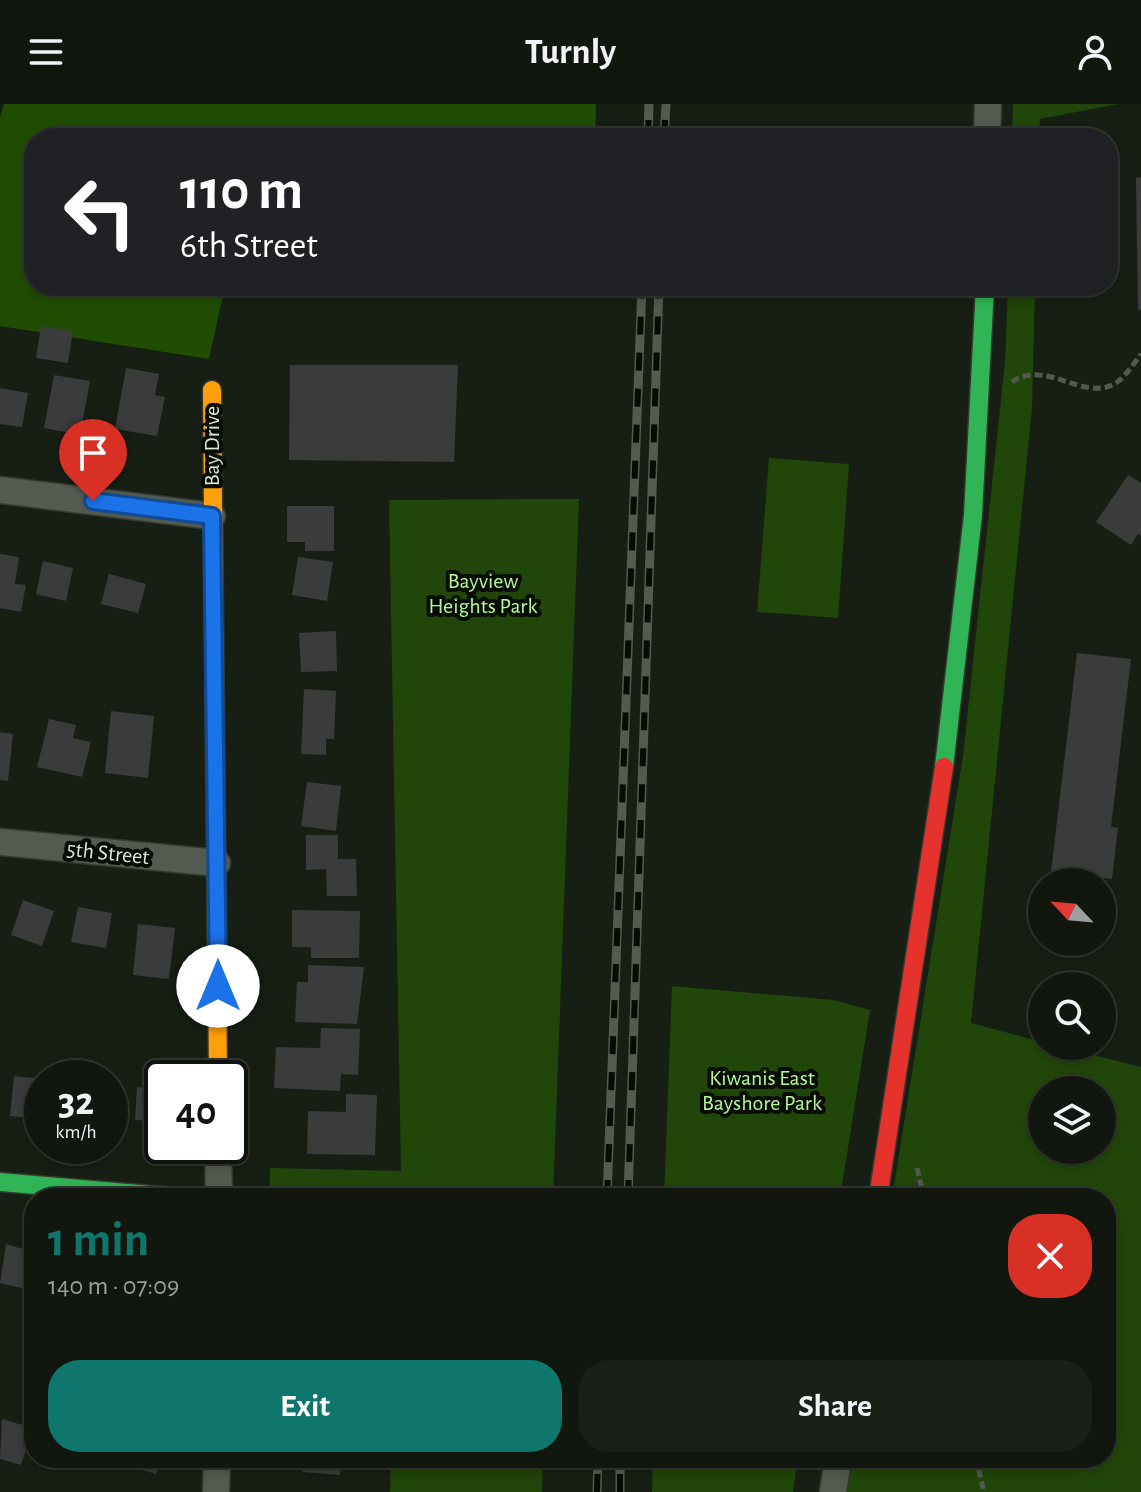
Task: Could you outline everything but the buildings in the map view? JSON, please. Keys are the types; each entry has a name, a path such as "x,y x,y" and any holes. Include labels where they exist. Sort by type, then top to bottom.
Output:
{"street":[{"path":"987,128 988,104"},
{"path":"880,1188 951,726 984,354 985,296"},
{"name":"Bay Drive","path":"212,390 218,1060"},
{"path":"0,490 212,516"},
{"name":"5th Street","path":"0,842 217,863"},
{"path":"218,1164 219,1188"},
{"path":"0,1182 69,1188"},
{"path":"216,1492 217,1468"},
{"path":"833,1492 837,1468"}],"path":[{"path":"1046,375 1092,388 1107,388 1120,381 1141,354"},
{"path":"978,1468 984,1492"}],"green space":[{"path":"4,104 596,104 595,128 24,128 24,296 223,296 209,359 0,326 0,117"},
{"path":"1013,104 1118,104 1040,119 1040,128 1012,128"},
{"path":"1008,296 1035,296 1032,408 971,1023 1028,1038 1028,1060 1113,1060 1141,1067 1141,1492 845,1492 849,1468 1116,1468 1116,1188 894,1188 963,756 1005,362"},
{"path":"769,458 849,464 838,618 757,612"},
{"name":"Bayview Heights Park","path":"579,499 553,1188 269,1188 270,1168 401,1171 389,500"},
{"name":"Kiwanis East Bayshore Park","path":"672,986 833,1000 870,1010 842,1188 664,1188"},
{"path":"391,1468 543,1468 542,1492 390,1492"},
{"path":"653,1468 797,1468 793,1492 652,1492"}],"railway":[{"path":"648,128 649,104"},
{"path":"665,128 666,104"},
{"path":"607,1188 642,296"},
{"path":"628,1188 659,296"},
{"path":"597,1492 598,1468"},
{"path":"620,1468 620,1492"}],"traffic: fast":[{"path":"944,767 973,515 984,296"},
{"path":"0,1182 69,1188"}],"traffic: slow":[{"path":"212,390 218,1060"}],"traffic: jam":[{"path":"880,1188 944,767"}],"route":[{"path":"93,501 212,516 218,986"}]}
